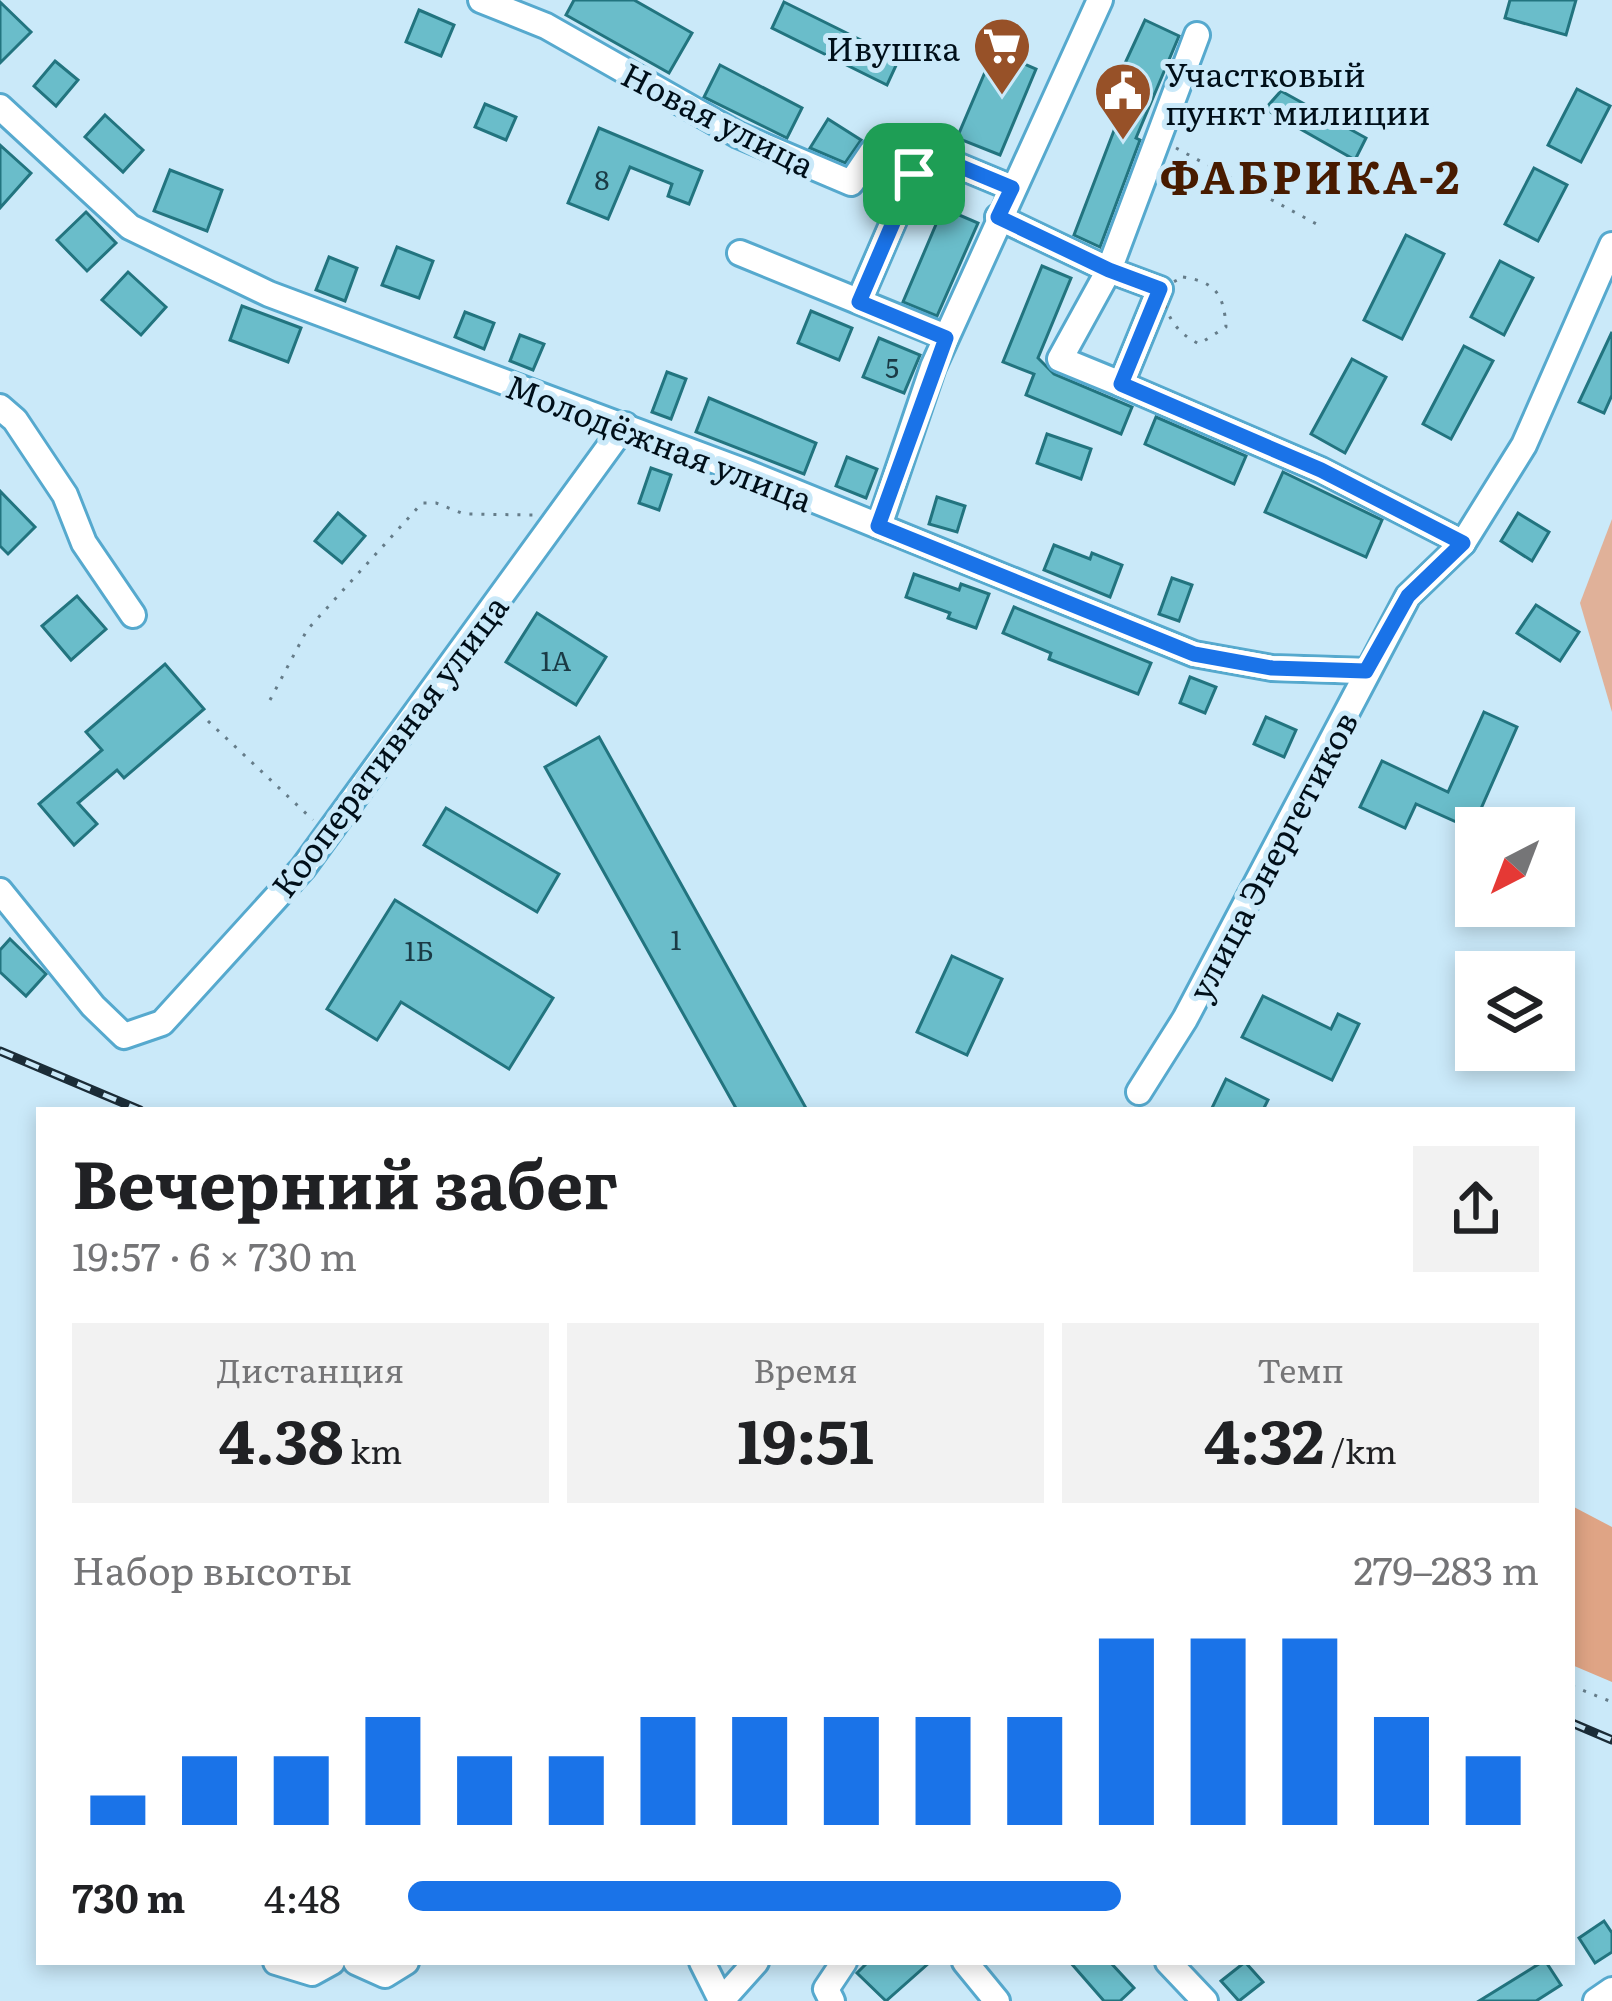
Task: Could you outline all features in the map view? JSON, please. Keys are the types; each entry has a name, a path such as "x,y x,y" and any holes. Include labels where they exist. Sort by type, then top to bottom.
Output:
{"street":[{"name":"Новая улица","path":"481,0 546,26 738,135 850,183 872,152 914,174 947,161 1012,188"},
{"path":"878,526 946,338 1100,0"},
{"path":"1197,35 1109,270 1060,359 1321,470 1463,543"},
{"name":"Молодёжная улица","path":"0,107 130,227 269,294 625,425 1194,654 1272,668 1366,671"},
{"path":"859,302 914,174"},
{"path":"998,217 1160,289 1121,384"},
{"name":"улица Энергетиков","path":"1139,1093 1185,1019 1408,596 1463,543 1524,445 1612,245"},
{"path":"740,253 946,338"},
{"path":"0,407 15,420 65,495 84,542 133,615"},
{"name":"Кооперативная улица","path":"0,891 93,1006 124,1036 162,1023 303,868 625,425"},
{"path":"286,1965 312,1973 327,1965"},
{"path":"363,1965 385,1975 401,1965"},
{"path":"703,1965 721,2001 753,1965"},
{"path":"832,2001 826,1989 842,1965"},
{"path":"967,1965 997,2001"},
{"path":"1171,1965 1205,2001"},
{"path":"1596,2001 1612,1990"}],"path":[{"path":"1158,139 1322,227"},
{"path":"1183,277 1205,281 1224,303 1226,327 1198,344 1180,334 1160,289 1183,277"},
{"path":"270,700 307,630 422,502 464,514 526,512 554,521"},
{"path":"208,721 328,833"},
{"path":"1575,1688 1612,1702"}],"shaded area":[{"path":"1612,519 1612,712 1580,603"},
{"path":"1575,1508 1612,1527 1612,1682 1575,1666"}],"building":[{"path":"574,0 634,0 692,33 669,73 566,15"},
{"path":"1510,0 1576,0 1566,35 1505,18"},
{"path":"0,2 31,32 0,63"},
{"path":"784,2 899,59 887,85 772,28"},
{"path":"419,10 454,25 441,56 406,42"},
{"path":"1145,20 1179,36 1136,138 1140,140 1100,247 1074,235 1123,107 1108,100"},
{"path":"994,51 1036,69 1000,155 957,138"},
{"path":"55,61 78,80 56,106 34,86"},
{"path":"720,65 802,108 787,138 704,97"},
{"path":"1577,89 1610,106 1581,162 1548,145"},
{"path":"1281,91 1366,138 1355,160 1265,109"},
{"path":"485,104 516,117 506,140 475,127"},
{"path":"105,115 143,150 123,172 85,137"},
{"path":"828,119 861,140 845,163 810,148"},
{"path":"599,128 702,171 689,204 668,196 672,184 630,167 608,219 568,203"},
{"path":"0,145 31,173 0,208"},
{"path":"1534,168 1567,185 1538,241 1505,224"},
{"path":"170,170 222,190 207,231 154,211"},
{"path":"943,208 978,223 937,316 903,302"},
{"path":"86,212 116,243 87,271 57,240"},
{"path":"1406,235 1444,254 1402,339 1364,320"},
{"path":"397,247 433,261 419,298 382,285"},
{"path":"329,257 357,268 345,301 316,290"},
{"path":"1500,261 1533,278 1504,335 1471,317"},
{"path":"1042,266 1071,278 1038,358 1054,374 1132,407 1121,434 1026,395 1034,374 1003,362"},
{"path":"128,272 166,307 141,335 102,300"},
{"path":"242,306 301,328 288,362 230,340"},
{"path":"811,311 852,328 839,360 798,343"},
{"path":"465,312 494,323 484,349 455,337"},
{"path":"1612,332 1612,395 1604,413 1579,402"},
{"path":"520,335 544,344 533,370 510,361"},
{"path":"879,338 920,355 904,393 863,377"},
{"path":"1464,346 1493,361 1451,439 1423,424"},
{"path":"1352,359 1386,377 1345,453 1311,434"},
{"path":"667,372 686,379 671,419 652,412"},
{"path":"709,398 816,443 804,474 696,432"},
{"path":"1156,417 1246,456 1234,484 1145,444"},
{"path":"1047,434 1091,449 1081,479 1037,463"},
{"path":"847,457 877,469 866,498 836,486"},
{"path":"651,468 671,475 659,510 639,503"},
{"path":"1283,472 1382,520 1366,557 1265,512"},
{"path":"0,491 35,527 8,554 0,546"},
{"path":"937,497 965,506 957,532 929,524"},
{"path":"338,513 365,536 342,563 315,541"},
{"path":"1518,513 1549,532 1532,561 1501,541"},
{"path":"1054,545 1122,565 1110,597 1044,570"},
{"path":"914,574 959,590 961,584 989,594 976,628 906,597"},
{"path":"1172,578 1192,585 1179,621 1159,614"},
{"path":"77,596 106,629 71,660 42,626"},
{"path":"1536,605 1579,632 1560,661 1517,633"},
{"path":"1014,607 1151,663 1138,694 1049,659 1051,653 1003,633"},
{"path":"537,613 606,657 576,705 506,662"},
{"path":"165,664 204,709 124,778 117,770 78,803 97,824 74,845 39,804 102,750 86,732"},
{"path":"1190,677 1216,687 1205,713 1180,703"},
{"path":"1484,712 1517,727 1482,807 1455,807 1455,821 1416,804 1405,828 1360,807 1382,761 1448,792"},
{"path":"1266,717 1296,730 1284,757 1254,744"},
{"path":"599,737 805,1107 735,1107 545,767"},
{"path":"446,808 559,874 537,912 424,845"},
{"path":"395,900 553,998 509,1069 401,1002 377,1040 327,1009"},
{"path":"10,939 46,974 26,996 0,972 0,950"},
{"path":"952,956 1002,979 967,1055 917,1032"},
{"path":"1263,996 1331,1029 1338,1014 1359,1024 1332,1080 1242,1037"},
{"path":"1226,1079 1268,1100 1264,1107 1212,1107"},
{"path":"1604,1921 1612,1933 1612,1952 1595,1963 1579,1938"},
{"path":"865,1965 927,1965 886,2001 857,1973"},
{"path":"1073,1965 1113,1965 1134,1988 1120,2001 1104,2001"},
{"path":"1248,1965 1263,1982 1239,2001 1221,1981"},
{"path":"1537,1965 1548,1965 1561,1985 1536,2001 1479,2001"}],"railway":[{"path":"0,1051 133,1107"},
{"path":"1575,1724 1612,1740"}],"place":[{"name":"Ивушка","path":"1002,97"},
{"name":"Участковый пункт милиции","path":"1123,142"}],"district":[{"name":"ФАБРИКА-2","path":"1311,174"}],"route":[{"path":"947,161 1012,188 998,217 1160,289 1121,384 1321,470 1463,543 1408,596 1366,671 1272,668 1194,654 878,526 946,338 859,302 914,174 947,161"}]}
